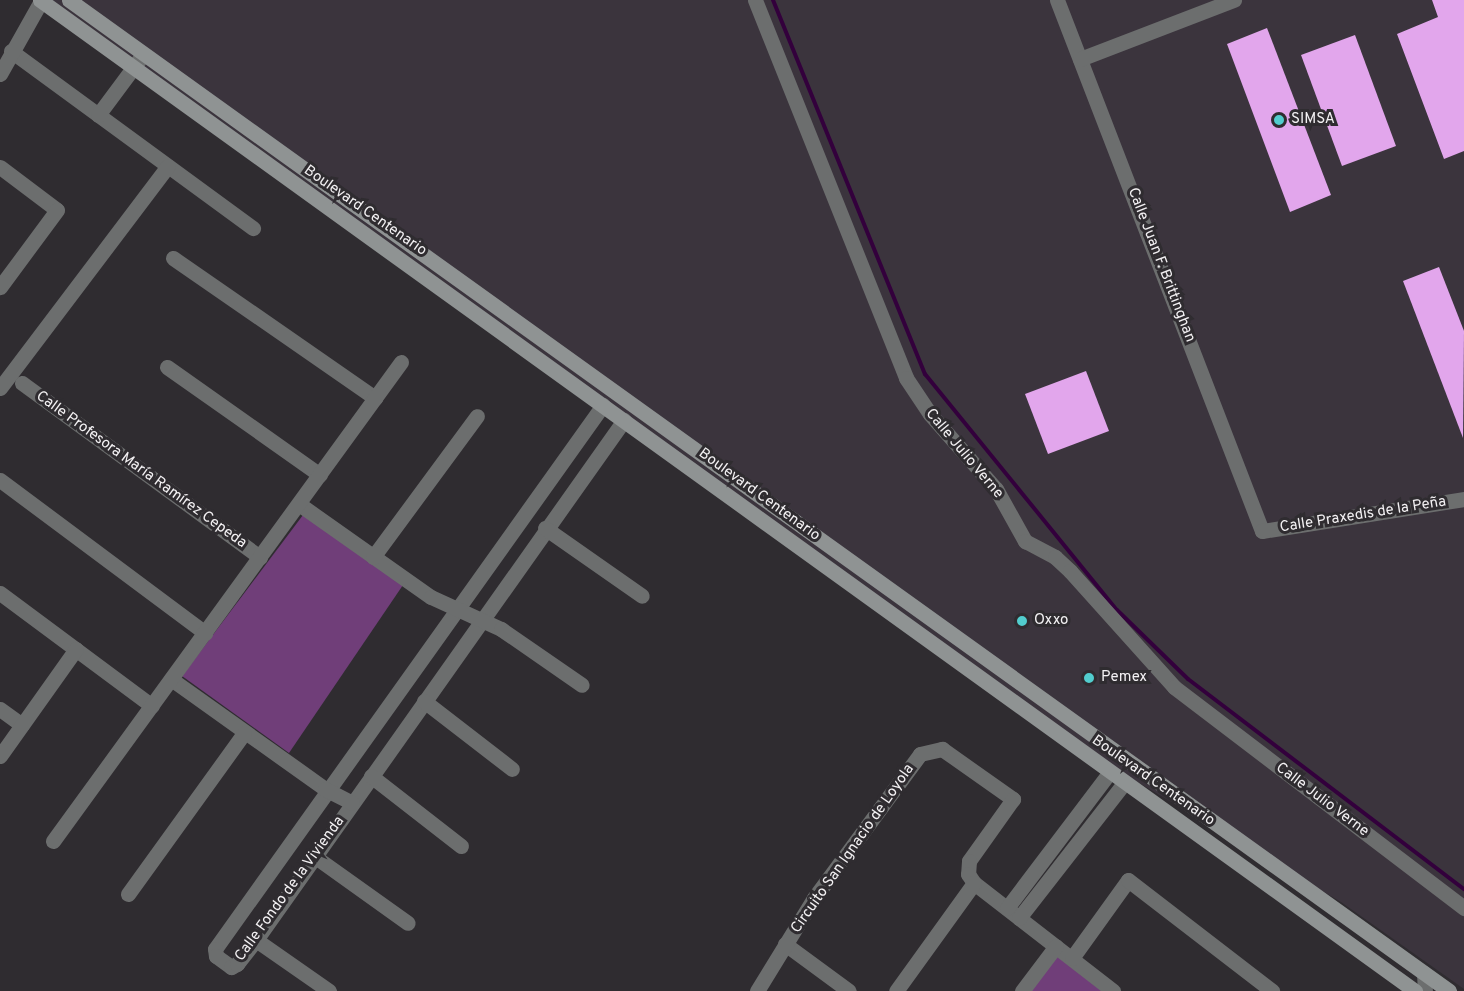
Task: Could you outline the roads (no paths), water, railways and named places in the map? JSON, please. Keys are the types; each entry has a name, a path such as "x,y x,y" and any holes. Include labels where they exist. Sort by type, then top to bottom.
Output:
{"main road":[{"name":"Boulevard Centenario","path":"40,0 624,420 1109,773 1416,991"},
{"name":"Boulevard Centenario","path":"69,0 1447,991"},
{"path":"317,200 328,185"},
{"path":"603,405 619,405 676,445 691,446"},
{"path":"728,497 740,481"},
{"path":"1109,773 1125,772 1212,823"},
{"path":"1247,871 1303,902 1326,904"}],"street":[{"path":"0,74 40,0"},
{"name":"Calle Julio Verne","path":"755,0 906,378 930,414 996,489 1024,541 1062,564 1174,687 1464,909"},
{"name":"Calle Juan F. Brittinghan","path":"1057,0 1262,531"},
{"path":"1080,59 1234,0"},
{"path":"11,51 253,228"},
{"path":"98,115 144,54"},
{"path":"0,388 168,166"},
{"path":"0,167 57,210 0,287"},
{"path":"173,258 375,398"},
{"path":"53,842 401,362"},
{"path":"167,367 320,476"},
{"name":"Calle Profesora María Ramírez Cepeda","path":"22,383 260,557"},
{"name":"Calle Fondo de la Vivienda","path":"603,405 326,789 214,953 234,966 256,940 545,528 624,420"},
{"path":"373,557 477,416"},
{"path":"0,480 205,633"},
{"name":"Calle Praxedis de la Peña","path":"1262,531 1464,499"},
{"path":"299,504 431,597 501,629 582,685"},
{"path":"545,528 642,596"},
{"path":"0,593 152,706"},
{"path":"0,756 76,649"},
{"path":"171,679 244,733 326,789 352,803"},
{"path":"424,701 512,769"},
{"path":"0,708 22,725"},
{"path":"128,894 244,733"},
{"name":"Circuito San Ignacio de Loyola","path":"757,991 785,944 853,843 920,754 929,749 953,754 1013,799 969,861 968,874 974,883"},
{"path":"1013,913 1109,773"},
{"path":"371,776 461,846"},
{"path":"1013,913 1124,783"},
{"path":"314,856 408,923"},
{"path":"1072,958 1128,880 1272,991"},
{"path":"897,991 974,883 1113,991"},
{"path":"256,940 329,991"},
{"path":"785,944 849,991"},
{"path":"1022,991 1056,946"},
{"path":"1424,973 1425,991"}],"waterway":[{"path":"773,0 925,374 1117,610 1188,679 1464,889"}],"place":[{"name":"SIMSA","path":"1279,120"},
{"name":"Oxxo","path":"1022,621"},
{"name":"Pemex","path":"1089,678"}]}
